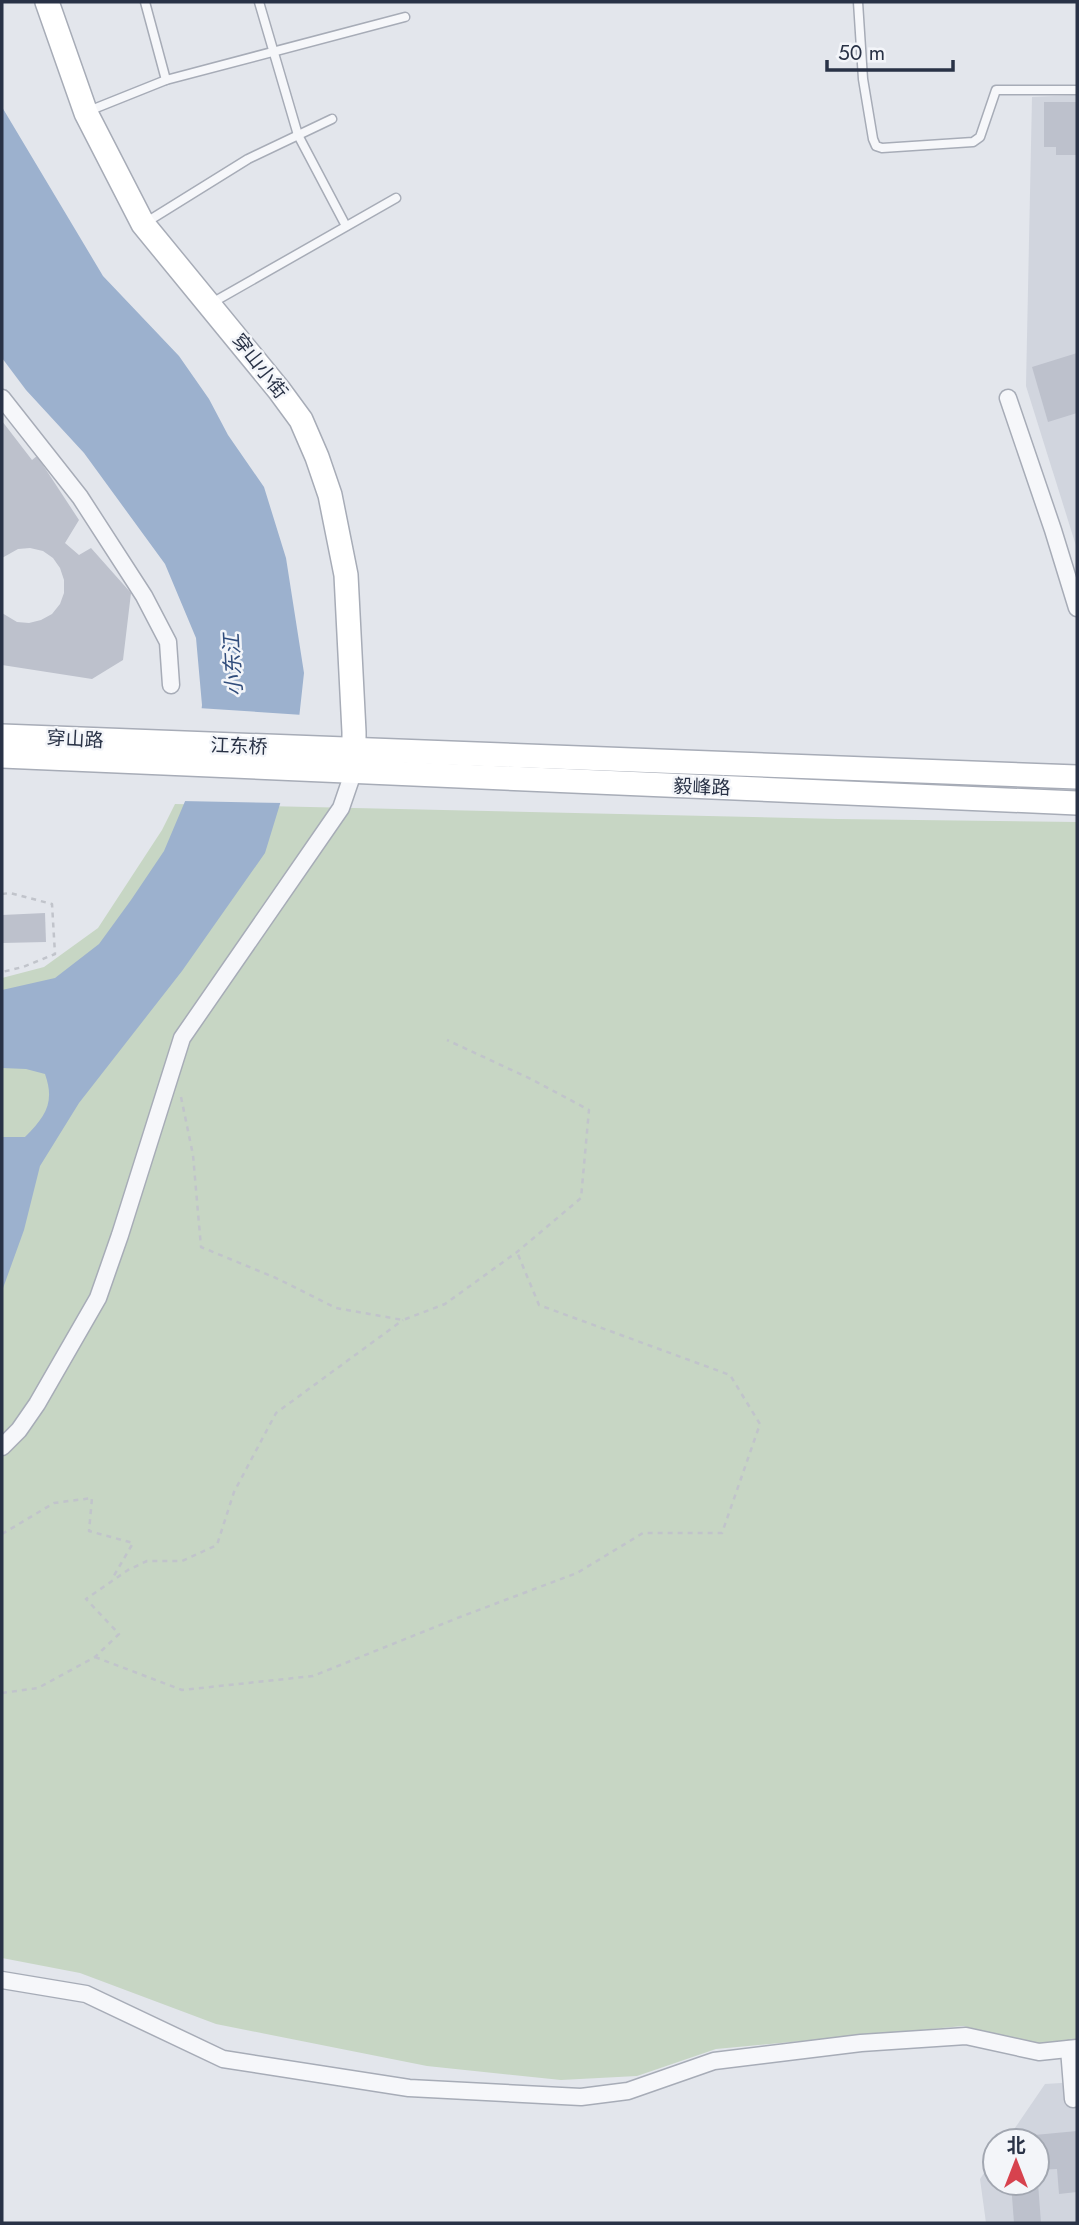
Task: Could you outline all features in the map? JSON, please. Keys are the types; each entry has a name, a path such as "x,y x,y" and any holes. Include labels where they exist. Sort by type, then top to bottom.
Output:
{"main road":[{"name":"穿山小街","path":"47,2 86,113 144,224 257,360 301,420 330,495 346,575 354,761"},
{"path":"2,728 26,737"},
{"name":"穿山路","path":"2,736 146,752"},
{"name":"穿山路","path":"2,756 146,752"},
{"name":"江东桥","path":"146,752 329,760"},
{"name":"毅峰路","path":"329,760 1077,777"},
{"name":"毅峰路","path":"354,761 1077,803"}],"street":[{"path":"2,398 80,497 114,553 145,596 168,642 172,685"},
{"path":"1008,398 1054,530 1077,608"},
{"path":"2,1447 19,1430 37,1404 98,1298 182,1038 341,808 354,761"},
{"path":"2,1980 86,1994 223,2059 409,2088 582,2097 628,2091 714,2061 861,2043 965,2036 1039,2052 1073,2049 1073,2099"}],"lane":[{"path":"145,2 166,80"},
{"path":"259,2 298,135 346,226"},
{"path":"858,2 863,79 876,146 882,148 973,142 980,137 996,90 1077,90"},
{"path":"86,113 166,80 405,17"},
{"path":"144,224 248,159 332,119"},
{"path":"210,304 396,198"}],"path":[{"path":"2,894 10,893 52,904 55,954 2,972"},
{"path":"2,1693 38,1688 95,1657 119,1634 86,1599 110,1582 147,1561 182,1561 217,1545 234,1492 276,1413 403,1320 445,1304 517,1252 581,1198 589,1110 531,1079 447,1040"},
{"path":"174,1063 192,1156 201,1247 276,1278 336,1308 403,1320"},
{"path":"95,1657 182,1690 313,1676 577,1573 643,1532 722,1532 760,1424 730,1375 539,1305 517,1252"},
{"path":"2,1534 54,1503 92,1498 89,1531 132,1543 110,1582"}],"shaded area":[{"path":"1077,95 1077,549 1026,386 1032,97"},
{"path":"1077,2082 1077,2223 986,2223 982,2197 1051,2197 1051,2127 1016,2127 1045,2084"}],"green space":[{"path":"175,804 1077,822 1077,2039 1041,2044 963,2026 716,2049 637,2076 561,2080 427,2066 216,2024 80,1973 2,1958 2,978 44,967 98,928 162,830"}],"water":[{"name":"小东江","path":"2,107 103,276 179,356 264,487 286,558 304,673 295,755 265,853 182,971 79,1103 40,1166 24,1230 2,1291 2,1137 25,1137 47,1108 49,1093 45,1074 26,1069 2,1068 2,990 55,978 99,944 131,900 164,851 194,780 202,705 196,638 165,564 84,453 26,390 2,358"}],"pier":[{"path":"198,708 303,715 298,756 284,803 181,801 191,779"}],"building":[{"path":"1044,102 1077,102 1077,155 1056,155 1056,147 1044,147"},
{"path":"1077,353 1077,413 1048,422 1032,367"},
{"path":"2,421 32,460 37,456 79,520 65,543 79,555 91,548 131,593 123,660 92,679 2,665 2,613 17,622 41,620 52,614 60,604 64,593 64,580 53,558 43,551 18,549 2,558"},
{"path":"45,913 46,942 2,943 2,915"},
{"path":"1077,2131 1077,2192 1059,2194 1057,2169 1051,2169 1051,2133"},
{"path":"1012,2197 1039,2197 1041,2223 1014,2223"}]}
